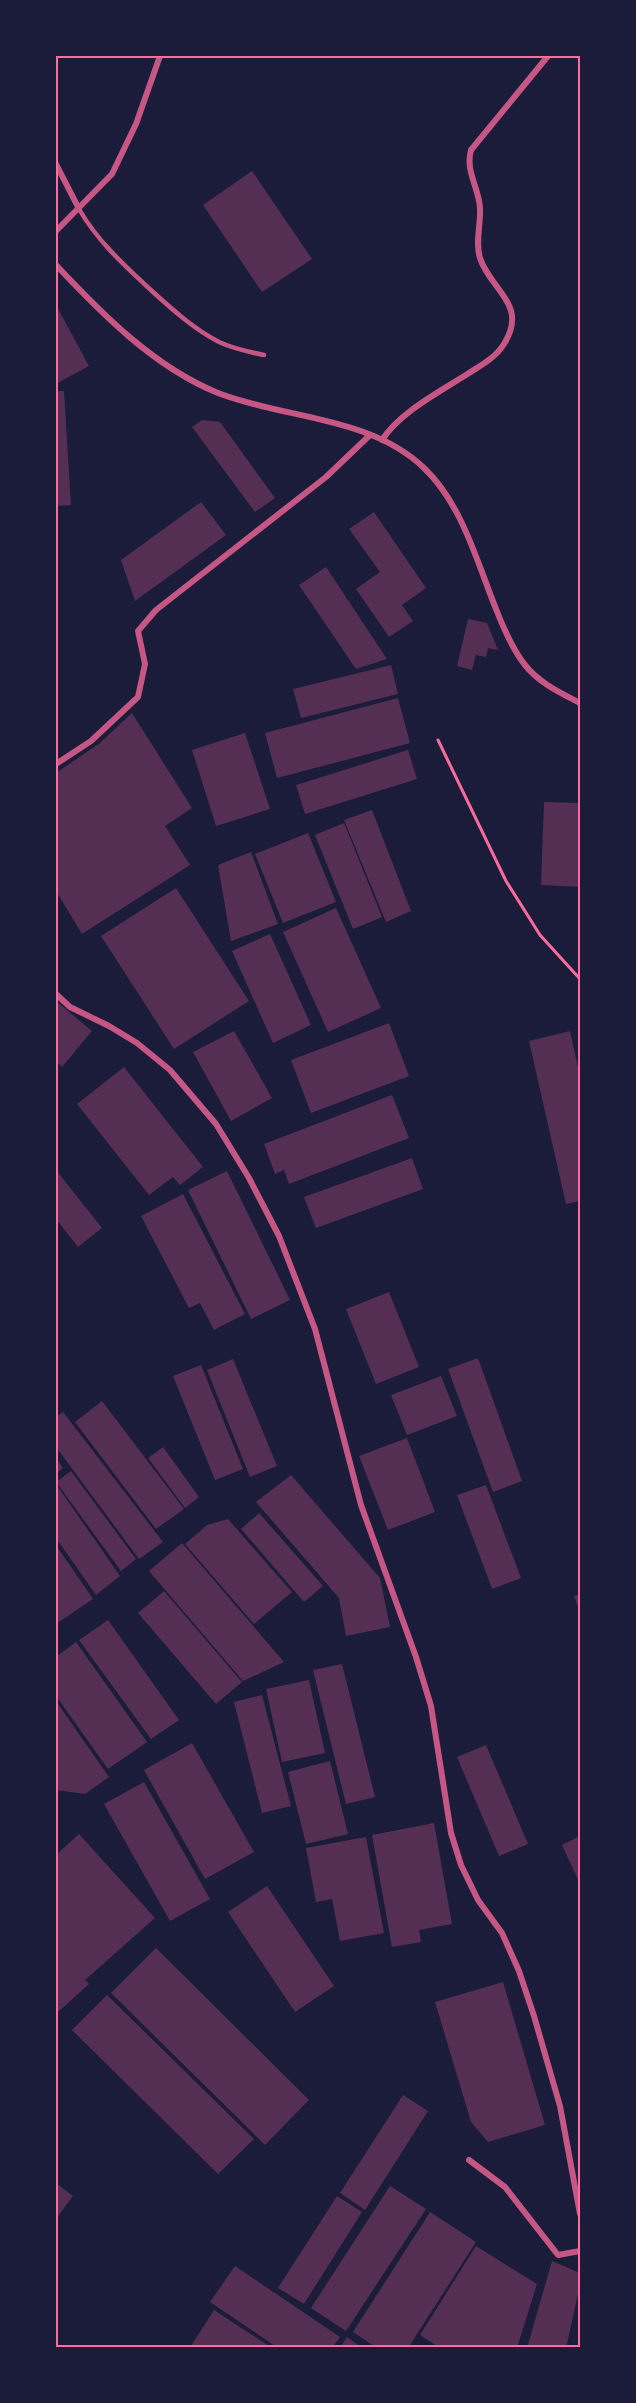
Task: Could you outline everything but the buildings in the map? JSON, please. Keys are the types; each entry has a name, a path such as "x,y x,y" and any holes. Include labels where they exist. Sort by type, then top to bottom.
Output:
{"street":[{"path":"56,231 112,174 136,124 160,56"},
{"path":"382,440 393,427 430,398 497,354 507,338 512,320 511,310 507,299 483,266 478,250 480,206 469,166 469,157 471,150 548,56"},
{"path":"56,164 79,209"},
{"path":"56,265 91,303 177,373 219,393 370,435 402,449 418,463 448,498 465,532 505,631 525,665 552,688 580,703"},
{"path":"56,764 91,741 138,697 145,664 138,631 156,610 326,477 370,435"},
{"path":"56,994 70,1007 137,1043 170,1070 216,1124 249,1178 279,1236 315,1329 361,1505 428,1696 451,1833 461,1865 478,1900 502,1933 519,1971 534,2016 560,2106 580,2214"},
{"path":"469,2160 505,2187 558,2255 580,2251"}],"lane":[{"path":"79,209 89,226 111,253 182,318 221,343 264,355"}],"path":[{"path":"438,740 506,881 540,935 580,979"}]}
